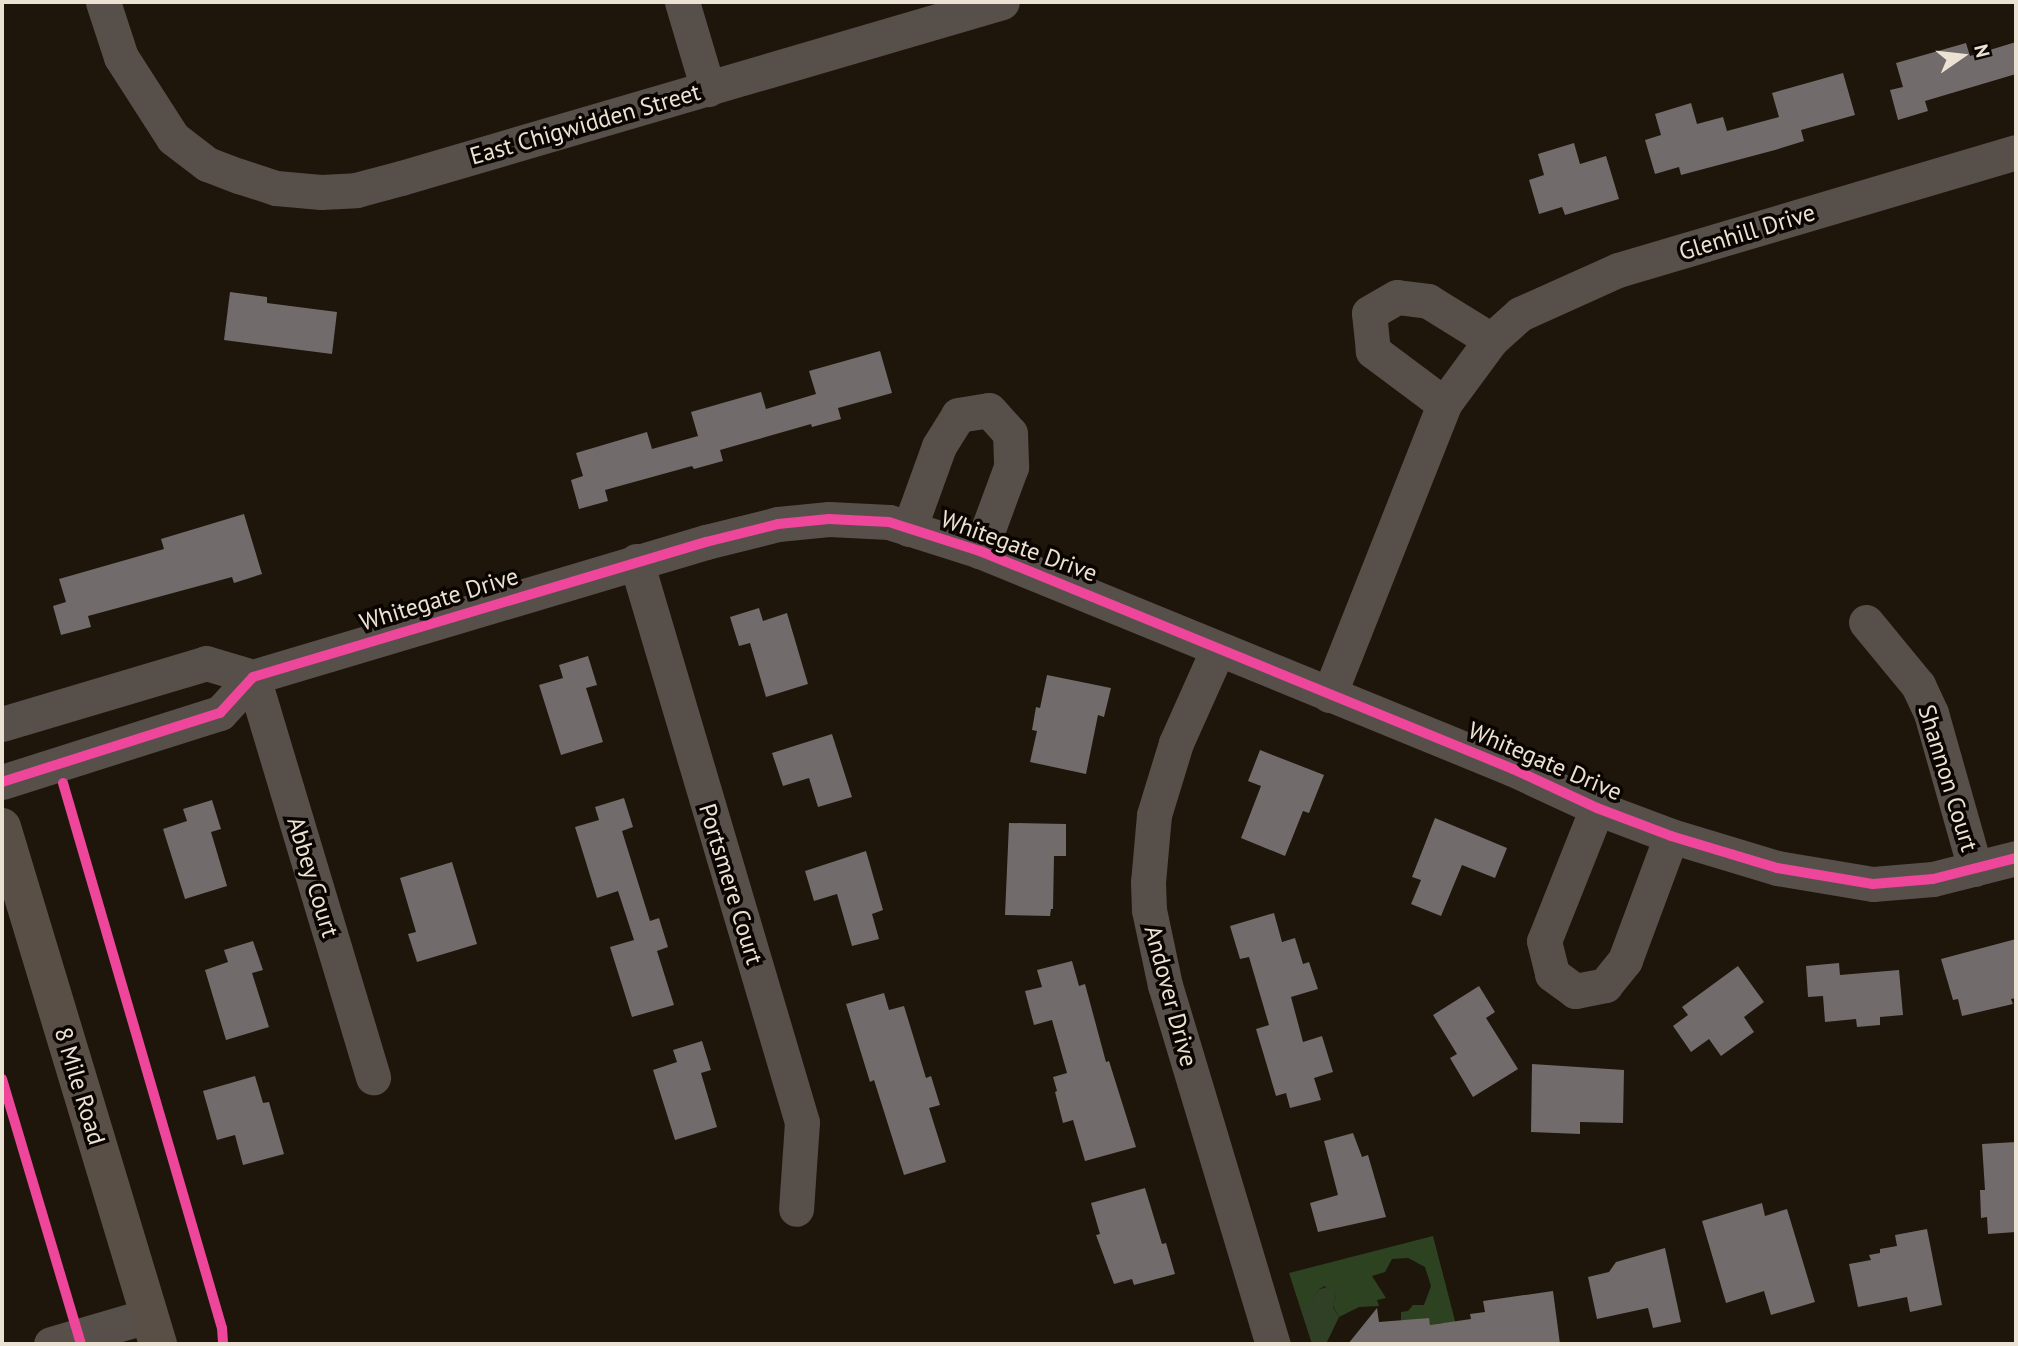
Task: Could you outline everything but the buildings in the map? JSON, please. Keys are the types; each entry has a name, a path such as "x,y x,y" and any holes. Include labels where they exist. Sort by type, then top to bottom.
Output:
{"main road":[{"name":"8 Mile Road","path":"2,827 155,1333"}],"street":[{"name":"East Chigwidden Street","path":"103,2 121,57 173,138 206,164 276,188 321,192 356,190 1002,2"},
{"path":"682,2 708,89"},
{"name":"Glenhill Drive","path":"1329,695 1444,404 1491,340 1520,314 1618,270 2016,152"},
{"path":"1444,404 1373,351 1369,313 1397,297 1428,301 1491,340"},
{"path":"909,529 939,446 958,415 989,410 1010,433 1011,467 980,551"},
{"name":"Whitegate Drive","path":"253,677 636,561 778,524 829,519 889,522 980,551 1513,769 1597,808 1671,836 1777,868 1873,884 1933,879 2016,858"},
{"name":"Portsmere Court","path":"636,561 802,1122 796,1209"},
{"name":"Shannon Court","path":"1867,622 1918,685 1927,704 1975,869"},
{"name":"Andover Drive","path":"1218,649 1176,743 1154,815 1148,882 1149,910 1165,985 1273,1344"},
{"path":"2,724 206,663 253,677 220,713 2,782"},
{"name":"Abbey Court","path":"253,677 373,1077"},
{"path":"1597,808 1544,941 1552,975 1575,991 1605,985 1625,960 1671,836"},
{"path":"51,1344 136,1320 155,1333"}],"green space":[{"path":"1433,1236 1461,1344 1451,1344 1448,1328 1442,1323 1430,1325 1428,1318 1401,1322 1401,1312 1408,1311 1413,1305 1424,1305 1431,1286 1425,1267 1408,1258 1392,1259 1385,1272 1372,1276 1386,1298 1377,1300 1379,1306 1359,1307 1339,1317 1333,1306 1336,1295 1325,1286 1318,1290 1310,1306 1300,1307 1289,1273"},
{"path":"1329,1286 1336,1295 1333,1307 1339,1317 1326,1344 1312,1344 1300,1307 1310,1305 1318,1290"}],"cycle path":[{"path":"2,782 220,713 253,677 706,542 778,524 829,519 889,522 980,551 1513,769 1597,808 1671,836 1777,868 1873,884 1933,879 2016,858"},
{"path":"63,783 222,1328 223,1344"},
{"path":"2,1079 81,1344"}]}
